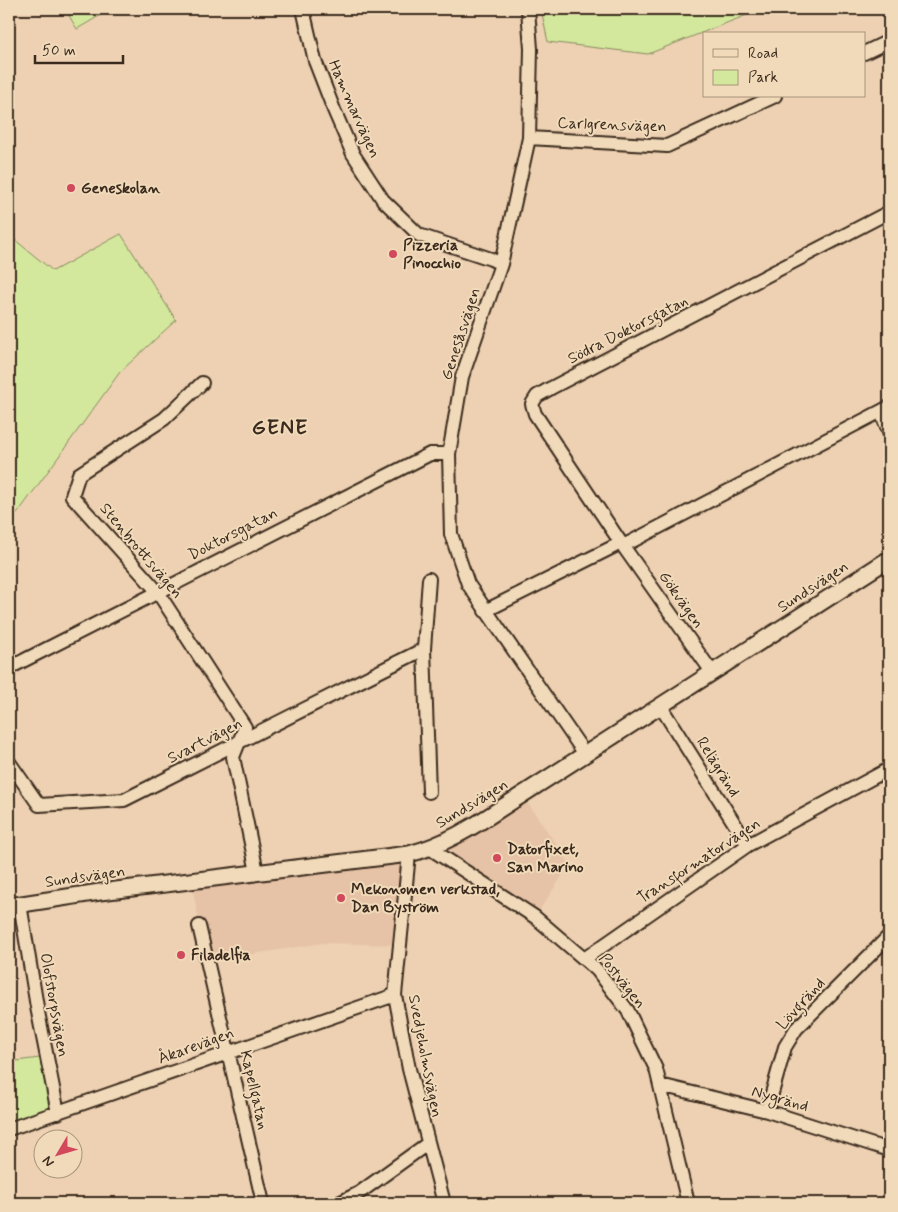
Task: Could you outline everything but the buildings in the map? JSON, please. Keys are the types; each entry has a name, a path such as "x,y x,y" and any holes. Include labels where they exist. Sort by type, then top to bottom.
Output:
{"street":[{"name":"Hammarvägen","path":"303,9 315,61 334,110 353,154 383,200 419,235 492,258 501,264"},
{"name":"Genesåsvägen","path":"528,9 531,49 528,138 501,264 462,376 449,454 452,534 468,584 585,754"},
{"path":"866,52 889,41"},
{"name":"Carlgrensvägen","path":"528,138 667,146 771,98"},
{"name":"Södra Doktorsgatan","path":"622,544 535,414 532,404 537,396 889,212"},
{"name":"Stenbrottsvägen","path":"202,383 164,419 79,474 72,496 157,591 245,727 233,757 257,872"},
{"path":"485,611 622,544 885,409 889,432"},
{"name":"Doktorsgatan","path":"9,668 157,591 430,454 449,454"},
{"name":"Gökvägen","path":"622,544 712,672"},
{"name":"Sundsvägen","path":"14,905 257,872 409,854 431,849 465,831 661,707 889,558"},
{"path":"429,579 424,649 429,792"},
{"name":"Svartvägen","path":"9,762 39,805 124,800 424,649"},
{"name":"Relägränd","path":"661,707 748,845"},
{"name":"Transformatorvägen","path":"584,959 748,845 889,769"},
{"name":"Postvägen","path":"431,849 534,917 597,970 628,1011 654,1066 660,1085 688,1203"},
{"name":"Svedjeholmsvägen","path":"409,854 395,995 408,1069 444,1203"},
{"name":"Olofstorpsvägen","path":"14,905 58,1112"},
{"name":"Kapellgatan","path":"199,926 263,1203"},
{"name":"Lövgränd","path":"767,1111 784,1047 796,1029 889,936"},
{"name":"Åkarevägen","path":"9,1128 395,995"},
{"name":"Nygränd","path":"660,1085 767,1111 889,1150"},
{"path":"339,1203 360,1193 427,1144"}],"shaded area":[{"path":"522,795 570,864 535,917 431,849"},
{"path":"409,854 400,945 323,943 207,961 191,881"}],"green space":[{"path":"65,9 111,9 77,29"},
{"path":"541,9 762,9 648,54 548,42"},
{"path":"121,234 176,320 120,372 17,514 9,519 9,235 53,271"},
{"path":"47,1057 58,1113 9,1129 9,1062"}],"place":[{"name":"Geneskolan","path":"71,188"},
{"name":"Pizzeria Pinocchio","path":"393,254"},
{"name":"Datorfixet, San Marino","path":"497,858"},
{"name":"Mekonomen verkstad, Dan Byström","path":"341,898"},
{"name":"Filadelfia","path":"181,955"}],"district":[{"name":"GENE","path":"280,428"}]}
